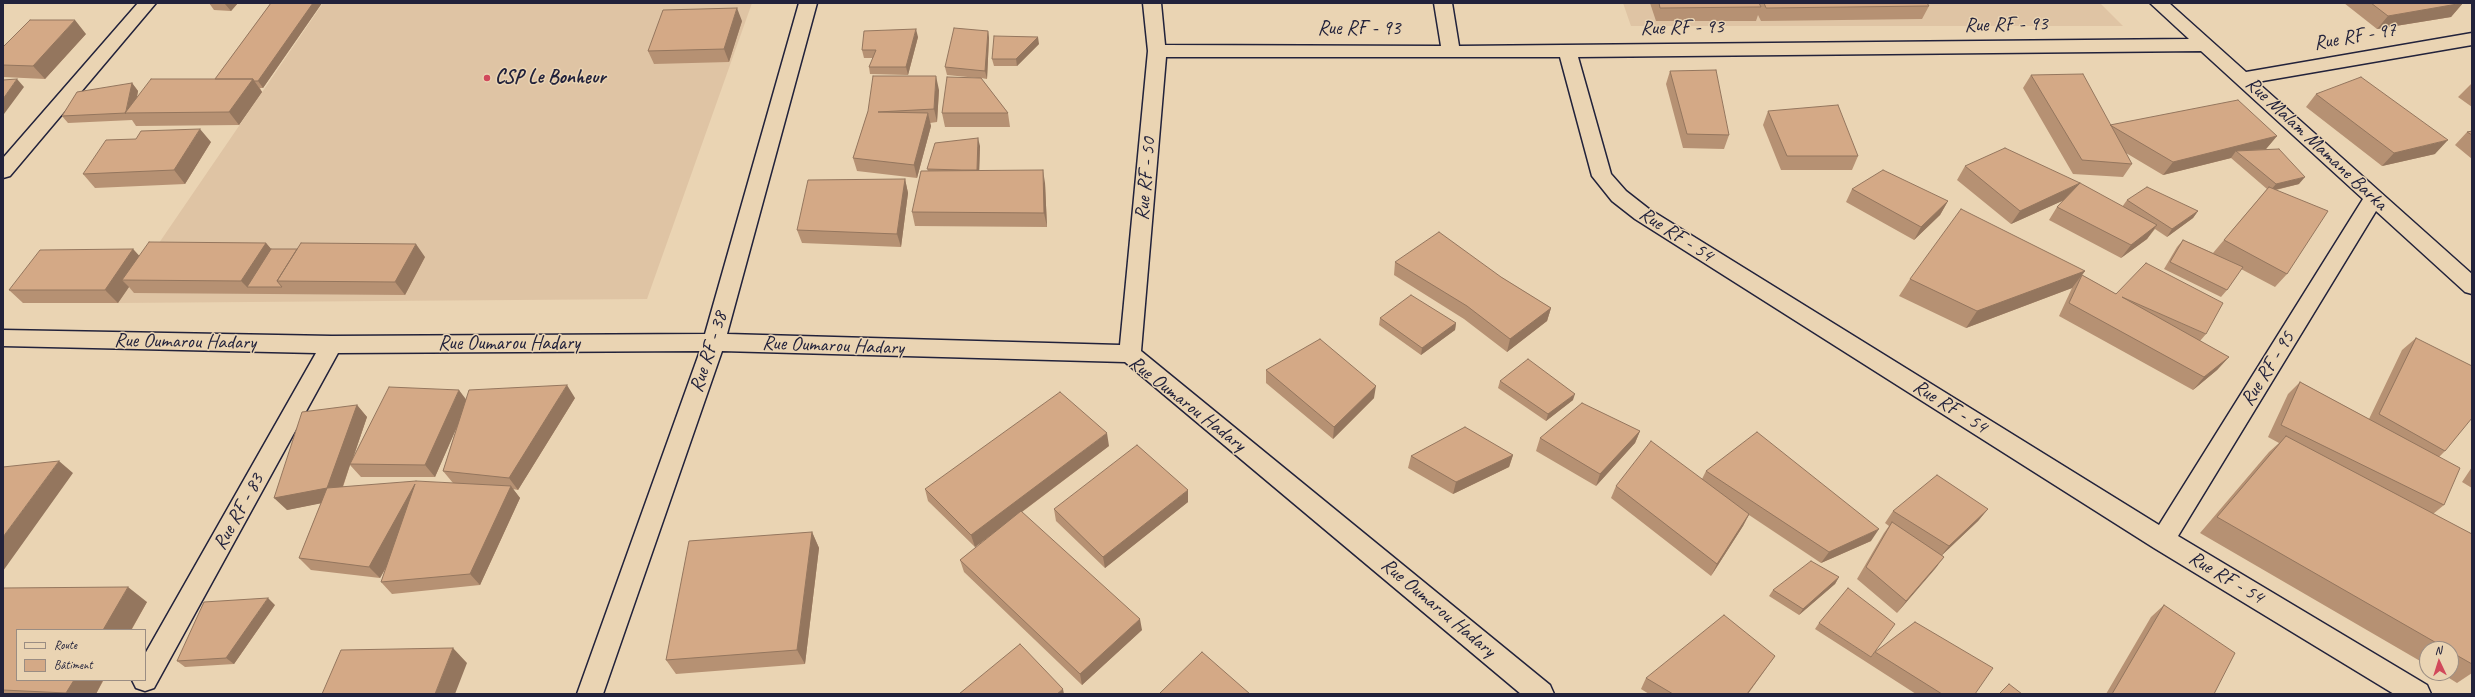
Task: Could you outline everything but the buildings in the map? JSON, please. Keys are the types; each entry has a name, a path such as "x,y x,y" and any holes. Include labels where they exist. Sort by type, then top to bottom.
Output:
{"street":[{"path":"3,171 147,3"},
{"name":"Rue RF - 38","path":"590,694 714,342 808,3"},
{"name":"Rue RF - 50","path":"1130,354 1157,51 1152,3"},
{"path":"1443,3 1451,52"},
{"name":"Rue Malam Mamane Barka","path":"2159,3 2245,78 2374,198 2472,286"},
{"name":"Rue RF - 97","path":"2245,78 2472,39"},
{"name":"Rue RF - 93","path":"1157,51 1451,52 2208,45"},
{"name":"Rue RF - 54","path":"1567,51 1602,176 1619,196 1642,214 2163,540 2418,694"},
{"name":"Rue RF - 95","path":"2163,540 2374,198"},
{"name":"Rue Oumarou Hadary","path":"3,338 332,345 714,342 1130,354 1541,694"},
{"name":"Rue RF - 83","path":"146,677 332,345"},
{"name":"Rue RF - 83","path":"136,694 144,681"}],"shaded area":[{"path":"323,3 752,3 647,299 118,303"},
{"path":"1623,3 2100,3 2123,26 1631,26"}],"place":[{"name":"CSP Le Bonheur","path":"487,78"}]}
